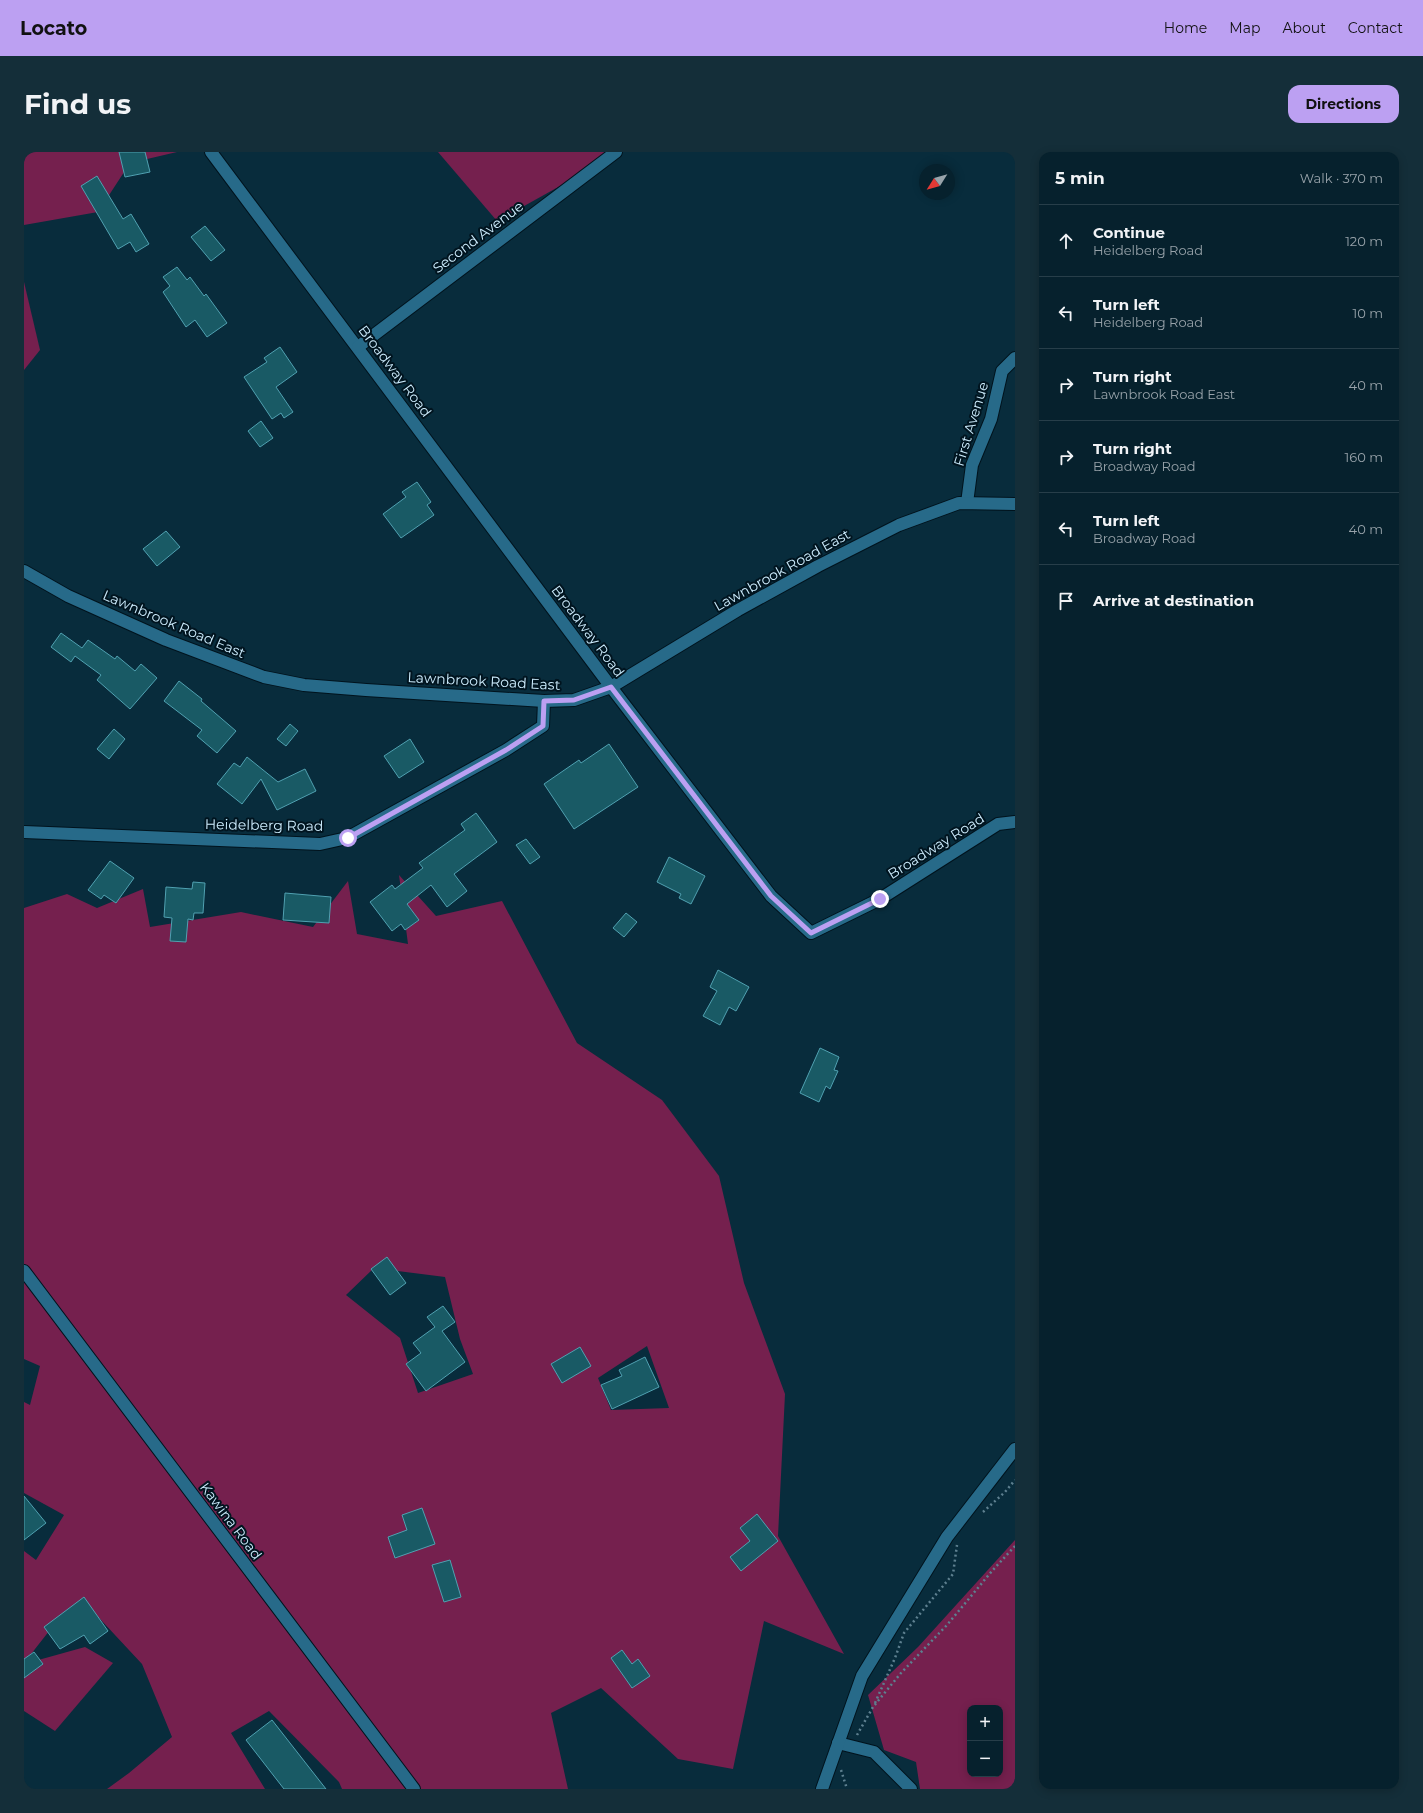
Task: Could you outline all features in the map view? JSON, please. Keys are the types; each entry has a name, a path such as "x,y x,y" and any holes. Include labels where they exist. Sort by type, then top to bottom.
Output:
{"street":[{"name":"Broadway Road","path":"211,152 611,687 771,896 811,933 880,899 998,824 1015,822"},
{"name":"Second Avenue","path":"358,347 616,152"},
{"name":"First Avenue","path":"967,504 972,465 991,419 1002,371 1015,358"},
{"name":"Lawnbrook Road East","path":"24,571 68,596 166,640 264,677 304,685 328,687 544,701 574,700 611,687 738,610 818,566 899,525 959,503 1015,504"},
{"name":"Heidelberg Road","path":"24,832 320,844 348,838 506,750 543,726 544,701"},
{"name":"Kawina Road","path":"24,1271 414,1789"},
{"path":"822,1789 862,1676 947,1537 1015,1449"},
{"path":"838,1743 874,1752 911,1789"}],"path":[{"path":"982,1514 1015,1480"},
{"path":"847,1789 841,1769 850,1746 873,1707 895,1658 904,1633 953,1574 958,1543"},
{"path":"873,1707 901,1673 947,1625 1015,1546"}],"shaded area":[{"path":"24,152 177,152 130,163 98,212 24,225"},
{"path":"438,152 621,152 497,221"},
{"path":"24,282 40,350 24,370"},
{"path":"399,875 436,916 502,901 577,1043 662,1100 719,1176 744,1283 785,1394 778,1536 844,1654 764,1621 733,1769 678,1759 601,1688 551,1713 568,1789 342,1789 339,1782 269,1711 231,1733 265,1789 107,1789 129,1773 172,1737 142,1664 88,1606 57,1621 24,1663 24,1551 36,1560 64,1515 24,1493 24,1402 30,1405 40,1366 24,1359 24,908 67,894 97,908 143,889 150,927 241,912 313,927 348,881 357,934 408,944","holes":["374,1268 445,1277 460,1339 473,1374 418,1393 400,1338 346,1295","647,1346 669,1408 611,1410 598,1378"]},
{"path":"1015,1540 1015,1789 920,1789 916,1762 884,1750 868,1695 918,1647"},
{"path":"85,1647 113,1663 55,1731 24,1711 24,1664"}],"building":[{"path":"119,152 145,152 150,172 125,177"},
{"path":"97,176 123,219 131,214 149,244 136,252 130,242 118,249 81,186"},
{"path":"205,226 225,250 211,261 191,237"},
{"path":"177,267 187,280 190,277 204,296 206,294 227,323 207,337 195,320 186,327 163,292 170,286 163,277"},
{"path":"280,347 297,372 276,387 293,412 284,418 281,413 272,419 244,377 267,362 264,358"},
{"path":"261,421 273,438 260,447 248,431"},
{"path":"417,482 431,502 427,505 434,515 401,538 383,514 406,497 402,492"},
{"path":"166,531 180,547 157,566 143,549"},
{"path":"61,633 82,648 88,640 115,659 117,656 135,671 141,664 157,678 130,709 97,680 101,675 75,656 71,662 51,647"},
{"path":"179,681 202,699 201,701 236,731 217,753 197,736 202,730 164,701"},
{"path":"290,724 298,731 286,746 277,739"},
{"path":"114,729 125,739 109,759 97,749"},
{"path":"410,739 424,762 399,778 384,756"},
{"path":"609,744 638,787 574,829 544,784 579,760 581,763"},
{"path":"247,757 278,782 305,769 316,791 277,810 261,779 242,804 217,784 234,763 240,767"},
{"path":"476,813 497,842 454,874 467,891 447,907 431,885 407,904 419,920 405,930 401,924 392,931 370,902 392,885 395,889 423,868 419,863 465,830 461,824"},
{"path":"526,839 540,857 530,864 516,845"},
{"path":"669,857 705,876 691,904 679,898 681,894 657,882"},
{"path":"110,861 134,878 116,903 104,895 101,899 88,890"},
{"path":"193,882 205,883 203,913 194,913 193,920 188,919 186,942 170,941 172,918 164,917 166,887 192,889"},
{"path":"285,893 331,897 329,923 283,920"},
{"path":"626,913 637,922 624,937 613,928"},
{"path":"718,970 749,987 736,1011 729,1007 720,1025 703,1016 717,991 710,987"},
{"path":"820,1048 839,1057 834,1070 838,1071 830,1089 826,1086 819,1102 800,1093"},
{"path":"387,1257 406,1283 390,1295 371,1269"},
{"path":"443,1306 455,1322 442,1331 465,1362 426,1391 406,1364 421,1353 413,1343 435,1327 427,1317"},
{"path":"580,1347 591,1366 562,1383 551,1364"},
{"path":"645,1357 659,1387 612,1409 601,1385 622,1376 619,1370"},
{"path":"24,1496 46,1523 24,1540"},
{"path":"422,1508 435,1544 395,1558 388,1537 407,1530 402,1515"},
{"path":"757,1514 778,1541 741,1571 730,1557 750,1541 740,1528"},
{"path":"450,1560 461,1597 444,1602 432,1565"},
{"path":"84,1597 108,1631 90,1644 84,1635 60,1649 44,1627"},
{"path":"622,1650 632,1664 638,1659 650,1676 632,1688 611,1658"},
{"path":"34,1652 43,1664 24,1678 24,1659"},
{"path":"272,1720 326,1789 284,1789 246,1740"}],"route":[{"path":"348,838 506,750 543,726 544,701 574,700 611,687 771,896 811,933 880,899"}]}
